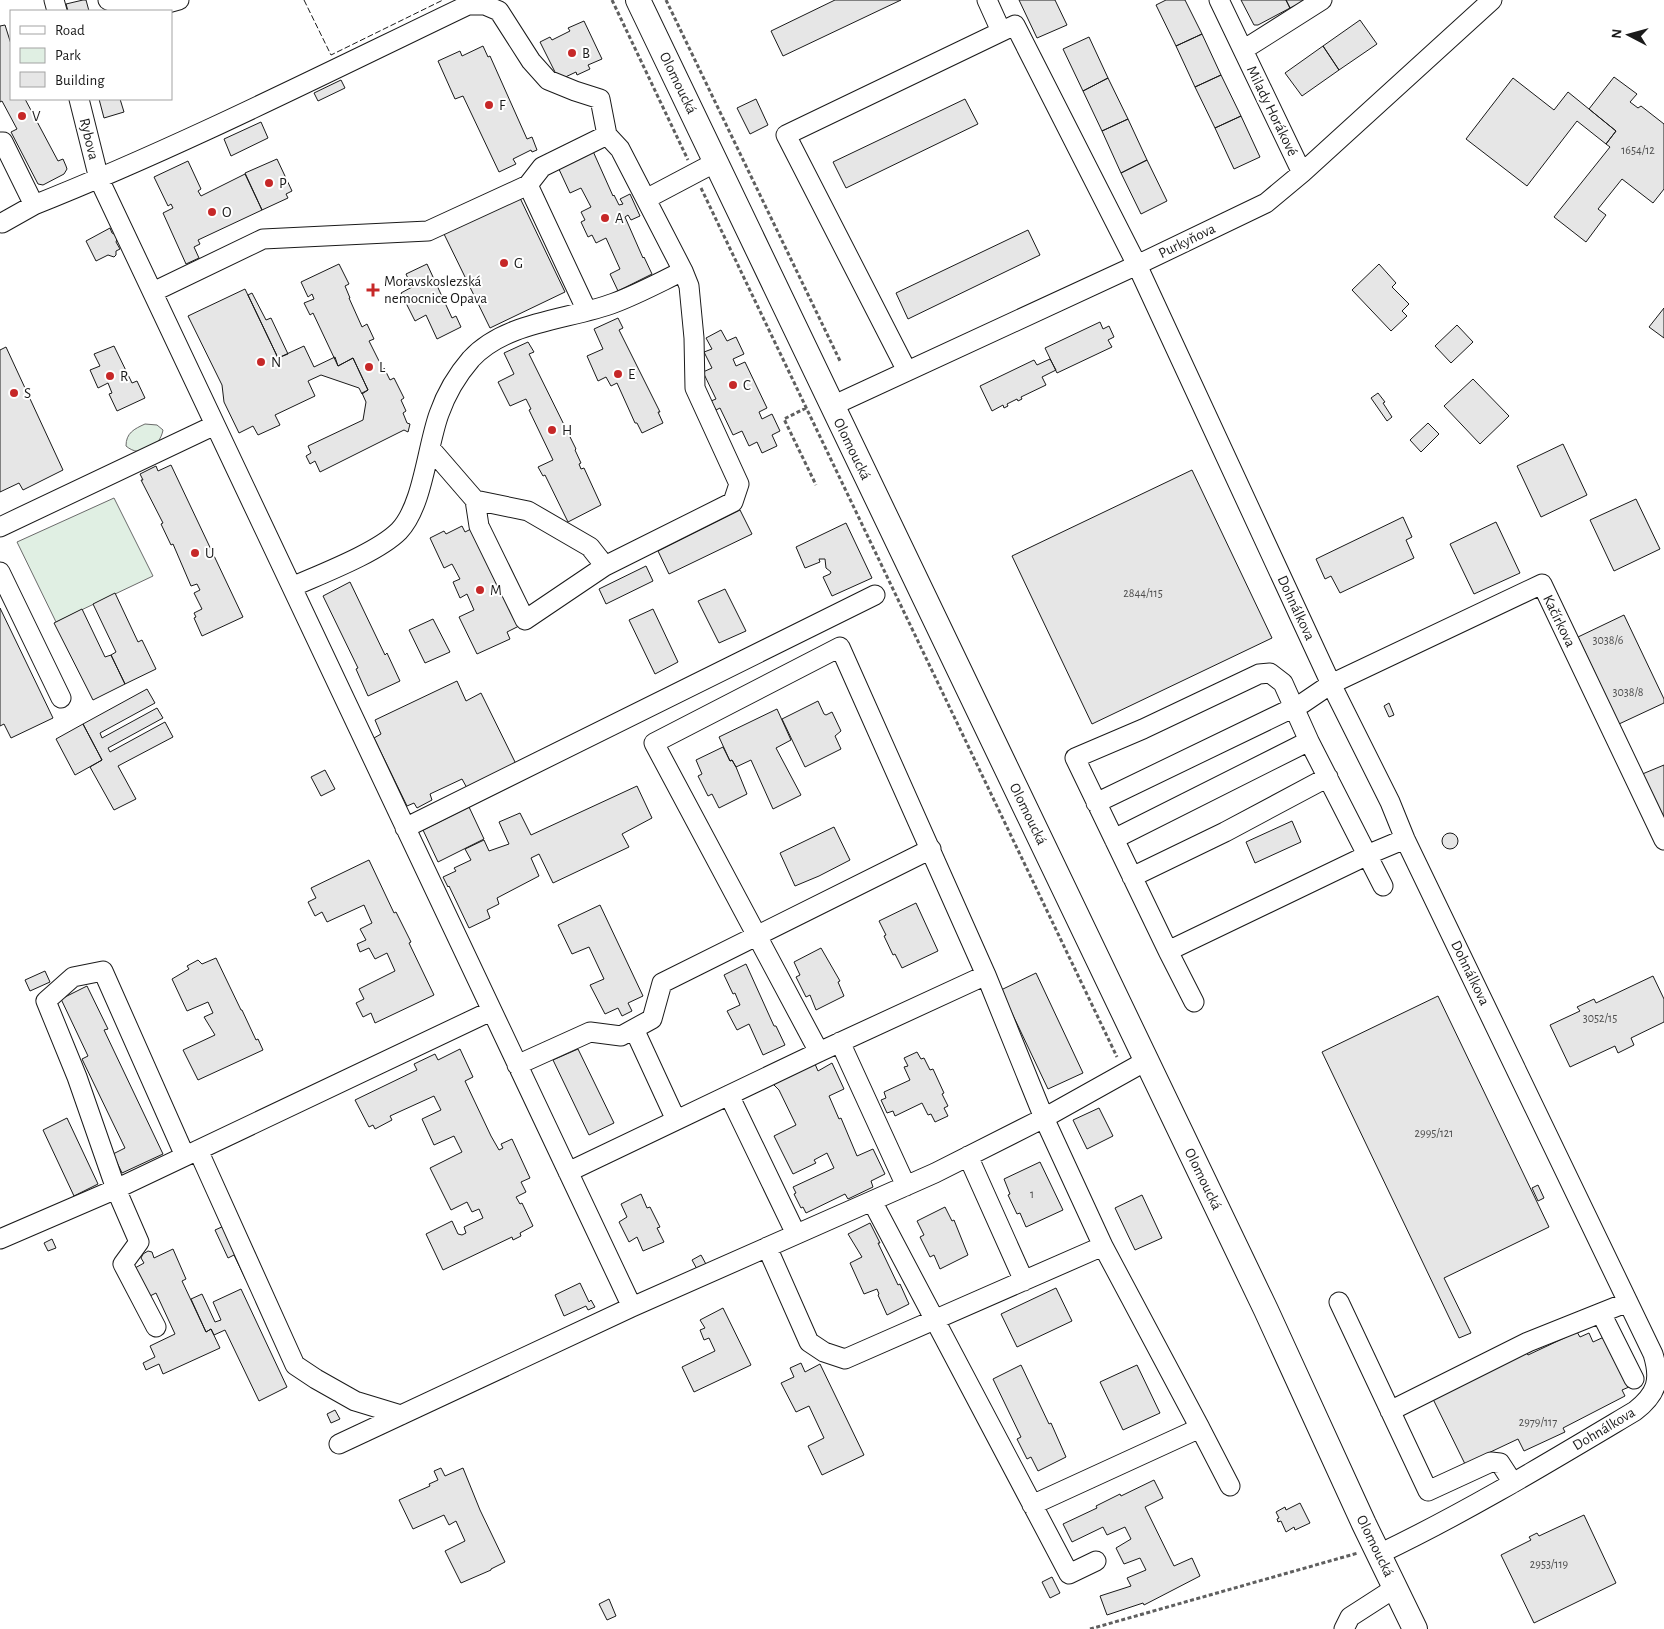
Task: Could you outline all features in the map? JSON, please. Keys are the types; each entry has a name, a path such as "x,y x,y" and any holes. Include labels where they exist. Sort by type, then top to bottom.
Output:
{"main road":[{"name":"Olomoucká","path":"638,0 1262,1301 1415,1629"}],"street":[{"path":"108,0 137,9 150,8 170,1"},
{"path":"987,0 1001,31"},
{"name":"Milady Horákové","path":"1219,0 1302,173"},
{"name":"Milady Horákové","path":"1243,50 1322,0"},
{"name":"Purkyňova","path":"832,406 1137,265 1266,203 1302,173 1492,0"},
{"path":"0,226 34,205 100,179 247,112 468,5 485,5 499,11 532,61 548,80 600,99 607,136 620,149 689,286 694,329 695,388 739,484 733,502 605,566 526,620 479,526 475,500 430,448"},
{"path":"907,371 786,135 1001,31 1015,25 1137,265"},
{"name":"Rybova","path":"79,100 100,179 632,1307"},
{"path":"153,292 263,239 428,231 528,185 542,167 607,136"},
{"path":"0,142 3,142 34,205"},
{"path":"646,199 716,162"},
{"path":"528,185 587,311"},
{"name":"Dohnálkova","path":"1137,265 1331,684 1382,786 1405,840 1653,1354 1656,1364 1658,1376 1652,1396 1636,1411 1513,1483 1410,1540 1378,1552"},
{"path":"292,587 374,549 398,531 413,511 439,413 454,381 472,358 493,341 517,330 615,302 683,271"},
{"path":"0,527 215,425"},
{"path":"475,500 528,511 590,547 605,566"},
{"path":"0,572 60,698"},
{"name":"Kačírkova","path":"1331,684 1542,584 1664,840"},
{"path":"405,828 875,595"},
{"path":"819,1052 654,743 840,647 986,975 1044,1118 1103,1246 1230,1486"},
{"path":"1194,1002 1075,758 1143,729 1258,674 1270,673 1284,683 1328,778 1383,886"},
{"path":"1096,803 1294,708 1331,684"},
{"path":"1114,840 1310,741"},
{"path":"1132,877 1225,832 1328,778"},
{"path":"1168,952 1367,856 1405,840"},
{"path":"517,1064 590,1032 621,1036 652,1019 662,983 931,850"},
{"path":"156,1327 123,1264 139,1242 116,1189 77,1077 46,1001 73,977 103,971 295,1364 316,1379 355,1401 401,1415"},
{"path":"568,1172 840,1042 986,975"},
{"path":"0,1240 116,1189 491,1011"},
{"path":"634,1029 676,1120"},
{"path":"840,1042 906,1186"},
{"path":"339,1444 632,1307 906,1186 1044,1118 1146,1060"},
{"path":"729,1095 796,1234"},
{"path":"968,1156 1024,1280"},
{"path":"872,1201 1069,1574 1096,1561"},
{"path":"767,1247 810,1342 824,1352 845,1359 1103,1246"},
{"path":"1339,1302 1428,1491 1491,1462 1500,1462 1513,1483"},
{"path":"1390,1411 1528,1342 1628,1302"},
{"path":"1601,1314 1634,1379"},
{"path":"1032,1505 1200,1428"},
{"path":"1344,1629 1350,1617 1395,1588"}],"path":[{"path":"612,0 1125,1073"},
{"path":"666,0 840,364"},
{"path":"806,408 784,419 816,485"},
{"path":"1090,1629 1378,1552"}],"green space":[{"path":"145,424 157,425 163,430 158,442 144,451 132,450 126,446 127,438 131,432"},
{"path":"114,498 153,576 56,622 17,542"}],"building":[{"path":"86,0 89,10 68,10 66,4"},
{"path":"835,0 901,0 783,56 771,31"},
{"path":"1019,0 1055,0 1067,25 1037,38"},
{"path":"1166,0 1185,0 1202,34 1176,46 1156,5"},
{"path":"1241,0 1286,0 1290,8 1258,25 1254,25"},
{"path":"1286,0 1307,0 1290,8"},
{"path":"1360,20 1377,44 1339,70 1323,46"},
{"name":"B","path":"584,21 602,59 588,65 590,69 577,75 576,72 559,80 540,42 550,37 552,40 570,31 568,28"},
{"name":"V","path":"5,25 10,41 10,100 26,100 58,161 63,159 67,169 64,174 43,185 38,184 11,132 17,129 2,101 0,102 0,26"},
{"path":"1202,34 1221,75 1195,87 1176,46"},
{"path":"1089,37 1108,78 1083,91 1063,49"},
{"name":"F","path":"483,46 488,57 490,56 527,139 532,137 537,150 532,152 531,150 513,159 516,164 499,172 463,96 455,99 438,61 460,51 462,56"},
{"path":"1323,46 1339,70 1302,96 1285,73"},
{"path":"1221,75 1241,116 1215,128 1195,87"},
{"path":"1614,77 1637,94 1630,102 1638,108 1641,106 1664,124 1664,189 1653,203 1622,179 1598,209 1606,215 1586,242 1554,217 1610,147 1606,144 1616,131 1589,109"},
{"path":"1108,78 1128,119 1102,131 1083,91"},
{"path":"1513,78 1554,110 1568,92 1616,131 1606,144 1577,121 1527,186 1466,139"},
{"path":"341,80 345,88 318,101 314,93"},
{"path":"756,99 768,125 750,134 737,108"},
{"path":"965,99 978,124 846,188 833,162"},
{"path":"99,100 120,100 124,112 104,118"},
{"path":"1241,116 1260,157 1234,169 1215,128"},
{"path":"1128,119 1147,160 1121,173 1102,131"},
{"path":"261,122 268,138 231,156 224,139"},
{"name":"A","path":"592,149 619,205 623,204 620,199 630,194 640,216 631,220 628,215 625,217 652,274 618,291 610,274 620,269 606,238 596,243 592,235 588,237 581,222 585,220 581,212 591,207 581,188 570,193 557,165"},
{"name":"P","path":"277,159 292,191 286,194 288,198 262,210 245,173"},
{"path":"1147,160 1167,201 1141,214 1121,173"},
{"name":"O","path":"188,161 201,189 198,191 201,196 245,174 262,210 198,240 200,244 194,247 199,258 186,264 163,213 173,208 171,204 168,206 154,177"},
{"name":"G","path":"520,198 565,292 490,328 444,234"},
{"path":"110,228 112,233 118,236 116,242 120,249 116,251 114,257 108,255 96,261 86,241"},
{"path":"1028,230 1040,255 908,319 896,293"},
{"name":"L","path":"339,264 349,284 345,286 362,327 367,324 374,339 369,341 383,369 390,380 394,378 404,398 401,400 406,411 403,413 407,423 410,424 408,432 404,430 320,472 315,461 310,464 306,456 311,453 308,446 363,420 366,402 362,393 368,390 353,358 338,366 313,313 310,315 304,303 314,299 312,294 308,297 301,282"},
{"path":"427,264 452,318 456,316 461,327 437,339 426,315 415,321 401,293 412,287 406,274"},
{"path":"1379,264 1396,283 1392,287 1409,304 1402,311 1407,316 1391,331 1352,290"},
{"name":"N","path":"245,289 278,358 304,346 314,367 335,357 338,366 353,358 368,390 362,394 359,388 321,375 308,381 315,396 275,415 280,425 258,435 253,426 239,433 224,402 222,385 188,316"},
{"path":"252,293 266,320 271,318 288,354 278,358 248,295"},
{"path":"1664,308 1664,338 1649,327"},
{"name":"E","path":"618,318 623,328 619,330 660,412 658,412 663,423 642,433 637,423 635,423 617,383 611,386 606,377 598,381 587,356 603,349 594,329"},
{"path":"1100,322 1103,329 1109,326 1114,337 1108,340 1112,347 1057,373 1045,348"},
{"path":"1457,325 1473,342 1451,363 1435,346"},
{"name":"C","path":"721,330 727,341 736,337 744,354 733,359 736,366 745,362 767,408 759,412 762,419 772,414 780,431 772,435 777,446 762,453 757,442 749,446 742,431 733,435 720,408 716,410 711,401 716,399 703,372 712,368 704,352 712,349 706,338"},
{"name":"H","path":"528,342 534,352 529,354 576,449 581,469 584,468 601,505 568,522 545,475 543,476 538,467 553,460 529,410 531,409 526,399 510,406 498,382 514,374 504,353"},
{"name":"R","path":"114,346 132,383 137,381 145,398 117,411 109,394 112,393 108,383 98,388 90,370 100,366 94,354"},
{"name":"S","path":"6,347 63,470 23,490 19,483 0,492 0,350"},
{"path":"1050,359 1056,370 1042,377 1046,385 1021,397 1022,399 1018,401 1017,399 1007,404 1008,406 1004,408 1003,405 992,411 980,386 1034,360 1037,365"},
{"path":"1473,379 1509,416 1480,444 1444,406"},
{"path":"1378,393 1385,402 1383,403 1392,417 1387,421 1371,398"},
{"path":"1428,423 1439,434 1421,452 1410,440"},
{"path":"1563,444 1587,495 1541,517 1517,466"},
{"name":"U","path":"171,465 243,617 202,636 194,618 196,617 194,613 202,609 194,593 200,590 197,584 191,586 173,544 171,545 161,524 163,523 141,480 143,480 140,474 156,466 158,471"},
{"path":"1192,470 1272,638 1092,724 1012,556"},
{"path":"1636,499 1660,549 1614,571 1590,520"},
{"path":"740,510 752,534 669,574 658,551"},
{"path":"1403,517 1412,537 1406,540 1414,558 1340,593 1331,576 1325,579 1316,559"},
{"path":"1496,522 1520,573 1474,594 1450,544"},
{"path":"846,523 872,578 832,596 823,577 831,572 826,568 825,559 819,559 820,562 805,568 796,547"},
{"name":"M","path":"462,526 465,532 473,528 519,626 507,632 510,639 477,654 459,617 474,610 467,594 460,598 453,582 460,579 452,564 444,568 430,538 444,531 446,534"},
{"path":"646,566 653,581 606,604 599,589"},
{"path":"350,582 385,655 387,653 400,681 368,696 356,669 358,668 323,596"},
{"path":"725,589 746,631 719,643 698,601"},
{"path":"115,593 138,642 142,640 156,669 125,684 111,655 116,652 93,604"},
{"path":"0,608 53,718 11,738 4,724 0,726"},
{"path":"82,609 105,657 111,655 125,684 93,700 54,623"},
{"path":"653,609 678,662 655,674 629,620"},
{"path":"1624,615 1664,699 1664,703 1619,724 1578,637"},
{"path":"433,619 450,652 425,663 409,630"},
{"path":"457,681 466,701 481,693 516,764 467,788 462,779 430,794 432,800 417,808 414,803 407,806 374,738 381,734 375,720"},
{"path":"147,689 155,703 100,733 102,738 157,708 163,718 108,748 110,752 165,722 173,737 118,766 136,799 114,810 90,767 102,760 83,724"},
{"path":"818,701 824,714 832,712 841,731 835,736 841,749 805,767 782,719"},
{"path":"1389,703 1394,715 1389,717 1384,706"},
{"path":"777,709 791,740 776,748 801,795 773,809 751,760 736,767 732,760 730,761 719,737"},
{"path":"83,724 102,760 75,775 56,739"},
{"path":"723,747 730,761 732,760 736,767 747,794 719,808 712,794 708,796 698,776 702,774 696,760"},
{"path":"1664,765 1664,820 1640,775"},
{"path":"325,770 335,789 321,796 311,777"},
{"path":"637,786 652,818 622,834 629,847 553,883 539,854 531,858 539,876 497,898 499,904 487,910 490,918 469,928 443,877 456,871 454,868 471,860 465,849 484,840 489,851 509,844 499,822 520,813 531,835"},
{"path":"469,807 484,839 438,862 423,830"},
{"path":"1292,821 1301,842 1255,863 1246,842"},
{"path":"834,827 850,860 795,886 780,853"},
{"path":"1450,833 1456,835 1458,841 1456,847 1450,849 1444,847 1442,841 1444,835"},
{"path":"369,860 394,913 396,912 411,942 409,943 434,995 375,1023 371,1013 363,1017 356,1003 364,999 359,989 395,971 387,953 375,959 369,948 360,952 357,944 366,940 360,929 372,923 364,905 327,922 322,912 315,916 308,902 316,898 311,888"},
{"path":"916,903 938,951 902,968 895,954 893,955 879,921"},
{"path":"600,905 643,996 628,1003 632,1011 622,1016 618,1008 605,1014 590,985 604,979 589,947 572,954 558,925"},
{"path":"821,948 840,981 838,982 844,996 816,1010 810,995 806,997 796,977 800,975 794,962"},
{"path":"216,958 256,1040 258,1039 263,1050 198,1080 183,1050 215,1035 204,1017 213,1013 208,1002 187,1011 172,979 189,969 187,966 198,960 202,964"},
{"path":"746,964 774,1026 776,1026 785,1045 763,1055 749,1024 737,1030 727,1011 740,1005 724,975"},
{"path":"45,971 50,982 30,991 25,980"},
{"path":"1036,973 1083,1073 1048,1089 1001,990"},
{"path":"1653,976 1664,999 1664,1022 1631,1038 1634,1045 1618,1053 1615,1046 1570,1067 1550,1025 1580,1011 1577,1007 1594,999 1596,1003"},
{"path":"87,986 108,1029 104,1030 163,1154 122,1173 113,1154 125,1148 82,1059 88,1056 61,999"},
{"path":"1438,996 1549,1227 1444,1278 1471,1333 1459,1338 1322,1052"},
{"path":"460,1049 473,1077 465,1081 491,1136 499,1150 503,1148 501,1144 512,1139 530,1178 521,1182 526,1192 516,1197 520,1204 522,1203 533,1226 520,1233 521,1236 513,1240 512,1237 443,1270 426,1234 452,1221 458,1234 462,1235 466,1233 464,1227 483,1218 479,1209 472,1212 467,1202 451,1210 430,1168 462,1152 454,1136 434,1145 422,1119 441,1110 434,1096 390,1116 392,1120 375,1129 373,1125 369,1127 355,1100 417,1070 414,1064 435,1054 438,1060"},
{"path":"578,1049 614,1123 589,1135 553,1060"},
{"path":"917,1052 921,1059 924,1058 930,1070 933,1069 948,1106 944,1108 948,1116 935,1122 931,1114 928,1115 922,1103 895,1116 893,1111 887,1113 881,1100 886,1098 884,1092 910,1080 904,1067 908,1066 904,1058"},
{"path":"832,1063 844,1089 829,1096 839,1119 841,1118 857,1156 873,1149 885,1174 871,1181 873,1187 848,1199 845,1194 806,1213 803,1207 801,1208 794,1194 796,1193 793,1187 834,1168 827,1153 814,1160 816,1163 793,1174 774,1136 796,1125 774,1083 815,1064 818,1071"},
{"path":"1099,1108 1113,1136 1087,1149 1073,1120"},
{"path":"67,1118 98,1184 74,1196 43,1130"},
{"path":"1040,1162 1063,1210 1026,1227 1020,1213 1017,1214 1008,1195 1010,1194 1004,1179"},
{"path":"1538,1185 1544,1198 1538,1201 1532,1188"},
{"path":"641,1194 647,1208 650,1207 660,1227 657,1228 664,1242 643,1251 637,1237 629,1242 619,1222 627,1217 621,1204"},
{"path":"1142,1195 1162,1238 1135,1250 1115,1208"},
{"path":"945,1207 952,1221 954,1220 968,1255 940,1269 934,1255 930,1257 920,1237 924,1235 917,1221"},
{"path":"870,1223 898,1285 900,1284 909,1304 887,1315 877,1289 864,1294 850,1263 862,1257 848,1234"},
{"path":"224,1226 249,1278 246,1280 234,1255 228,1258 215,1230"},
{"path":"52,1239 56,1248 48,1251 44,1243"},
{"path":"173,1249 186,1279 182,1281 206,1332 211,1329 220,1348 163,1374 159,1364 146,1370 143,1363 155,1357 150,1346 175,1334 156,1293 148,1297 135,1268 144,1263 141,1258 148,1251 152,1252 154,1258"},
{"path":"701,1255 707,1266 698,1271 692,1260"},
{"path":"580,1283 589,1302 591,1300 595,1307 588,1310 586,1306 564,1316 555,1295"},
{"path":"1056,1288 1072,1321 1017,1347 1001,1314"},
{"path":"241,1289 287,1387 259,1401 225,1330 214,1335 211,1329 206,1332 191,1299 202,1294 215,1322 221,1320 213,1302"},
{"path":"723,1308 751,1365 694,1392 682,1367 715,1351 709,1338 704,1340 700,1330 705,1328 700,1320"},
{"path":"1577,1332 1580,1337 1589,1333 1593,1342 1604,1337 1629,1387 1622,1390 1625,1396 1563,1428 1565,1432 1524,1451 1518,1439 1465,1464 1432,1397 1526,1352 1528,1355"},
{"path":"801,1363 805,1372 820,1364 864,1455 822,1475 808,1446 824,1438 809,1406 796,1412 781,1383 794,1377 790,1368"},
{"path":"1021,1365 1066,1457 1038,1471 1031,1457 1027,1459 1017,1439 1021,1437 993,1379"},
{"path":"1137,1365 1160,1413 1123,1430 1100,1382"},
{"path":"335,1410 340,1419 331,1423 327,1414"},
{"path":"441,1468 445,1476 463,1468 480,1510 505,1562 461,1583 445,1551 465,1541 456,1521 449,1525 444,1515 413,1529 399,1500 430,1486 429,1484 438,1480 434,1471"},
{"path":"1154,1480 1163,1498 1145,1507 1174,1566 1192,1558 1200,1576 1144,1605 1143,1603 1107,1615 1100,1596 1131,1586 1127,1578 1146,1570 1140,1558 1124,1564 1116,1548 1131,1539 1125,1527 1107,1535 1103,1527 1072,1542 1063,1524 1097,1508 1096,1506 1120,1494 1121,1496"},
{"path":"1300,1503 1310,1523 1295,1530 1294,1527 1286,1532 1281,1521 1278,1522 1277,1519 1279,1518 1276,1512 1285,1507 1286,1510"},
{"path":"1584,1515 1616,1583 1534,1623 1501,1555 1531,1540 1529,1537 1537,1533 1539,1536"},
{"path":"1052,1577 1060,1593 1050,1598 1042,1582"},
{"path":"609,1599 616,1616 607,1620 599,1604"}],"fence":[{"path":"304,0 331,55 443,0"}],"place":[{"name":"B","path":"572,53"},
{"name":"F","path":"489,105"},
{"name":"V","path":"22,116"},
{"name":"P","path":"269,183"},
{"name":"O","path":"212,212"},
{"name":"A","path":"605,218"},
{"name":"G","path":"504,263"},
{"name":"Moravskoslezská nemocnice Opava","path":"373,290"},
{"name":"N","path":"261,362"},
{"name":"L","path":"369,367"},
{"name":"E","path":"618,374"},
{"name":"R","path":"110,376"},
{"name":"C","path":"733,385"},
{"name":"S","path":"14,393"},
{"name":"H","path":"552,430"},
{"name":"U","path":"195,553"},
{"name":"M","path":"480,590"}]}
